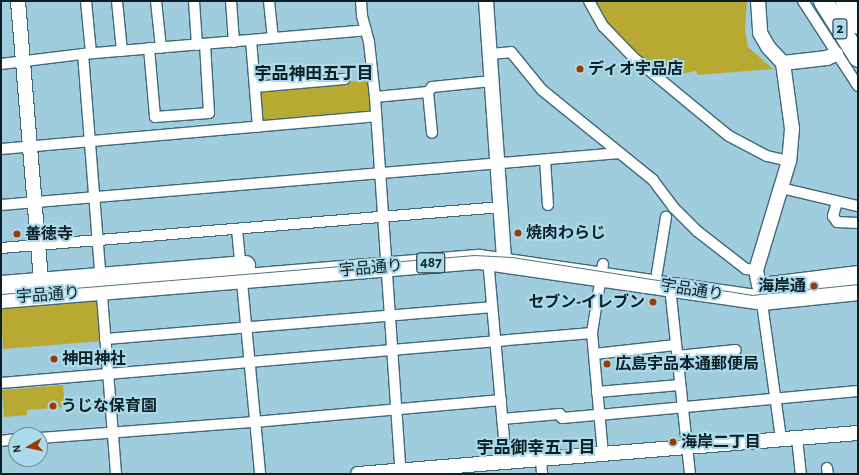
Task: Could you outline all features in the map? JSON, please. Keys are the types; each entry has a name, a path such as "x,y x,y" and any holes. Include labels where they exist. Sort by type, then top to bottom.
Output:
{"highway":[{"name":"2","path":"823,1 858,57"},
{"path":"845,1 858,24"},
{"name":"2","path":"848,1 858,17"},
{"name":"宇品通り","path":"1,285 42,288 388,260 499,256 602,270 657,273 759,285 858,290"},
{"name":"宇品通り","path":"602,270 670,287 759,285 858,275"},
{"name":"宇品通り","path":"1,298 42,288"}],"street":[{"path":"18,1 42,288"},
{"path":"86,1 90,142 116,474"},
{"path":"117,1 122,51"},
{"path":"156,1 161,48"},
{"path":"149,48 155,117 209,113 201,44 194,1"},
{"path":"231,1 234,42"},
{"path":"270,1 273,38"},
{"path":"360,1 366,30 375,96 388,260 401,472"},
{"path":"486,1 502,207 499,256 492,307 506,462"},
{"path":"589,1 603,26 633,58 729,136 768,156 789,161"},
{"path":"758,1 760,33 768,47 783,63 792,129 789,161 781,188 759,285 781,440"},
{"path":"803,1 858,86"},
{"path":"814,1 814,19"},
{"path":"1,64 149,48 366,30"},
{"path":"251,40 258,127"},
{"path":"490,54 511,52 542,90 653,180 673,207 698,231 746,269 759,285"},
{"path":"783,63 826,58 836,54"},
{"path":"255,87 345,79"},
{"path":"432,133 428,92 432,87 492,81"},
{"path":"375,96 428,92"},
{"path":"1,148 90,142 376,116"},
{"path":"1,205 620,153"},
{"path":"545,160 548,205"},
{"path":"781,188 858,206"},
{"path":"837,202 833,216 837,222 858,223"},
{"path":"1,248 502,207"},
{"path":"657,273 666,217"},
{"path":"237,229 260,474"},
{"path":"602,270 592,333 603,454"},
{"path":"670,287 681,406 688,447 690,474"},
{"path":"105,339 492,307"},
{"path":"1,383 394,351 592,333"},
{"path":"594,354 676,345"},
{"path":"677,356 736,350"},
{"path":"597,392 680,385"},
{"path":"502,419 560,414 562,418 858,391"},
{"path":"48,437 254,422 500,400"},
{"path":"358,474 401,472 858,433"},
{"path":"797,438 801,474"},
{"path":"541,459 542,474"}],"shaded area":[{"path":"594,1 747,1 745,29 748,47 773,69 698,75 696,71 663,78 612,32"},
{"path":"369,80 372,110 368,115 265,123 261,120 260,95 264,89"},
{"path":"94,298 98,300 102,341 3,349 1,305"},
{"path":"63,385 65,407 27,410 27,415 4,417 2,390"}],"tram line":[{"path":"1,294 474,255 512,257 751,295 858,284"}],"place":[{"name":"ディオ宇品店","path":"580,69"},
{"name":"焼肉わらじ","path":"518,233"},
{"name":"善徳寺","path":"17,234"},
{"name":"海岸通","path":"814,286"},
{"name":"セブン-イレブン","path":"653,302"},
{"name":"神田神社","path":"54,359"},
{"name":"広島宇品本通郵便局","path":"607,364"},
{"name":"うじな保育園","path":"53,406"},
{"name":"海岸二丁目","path":"673,442"}],"district":[{"name":"宇品神田五丁目","path":"314,74"},
{"name":"宇品御幸五丁目","path":"536,448"}]}
